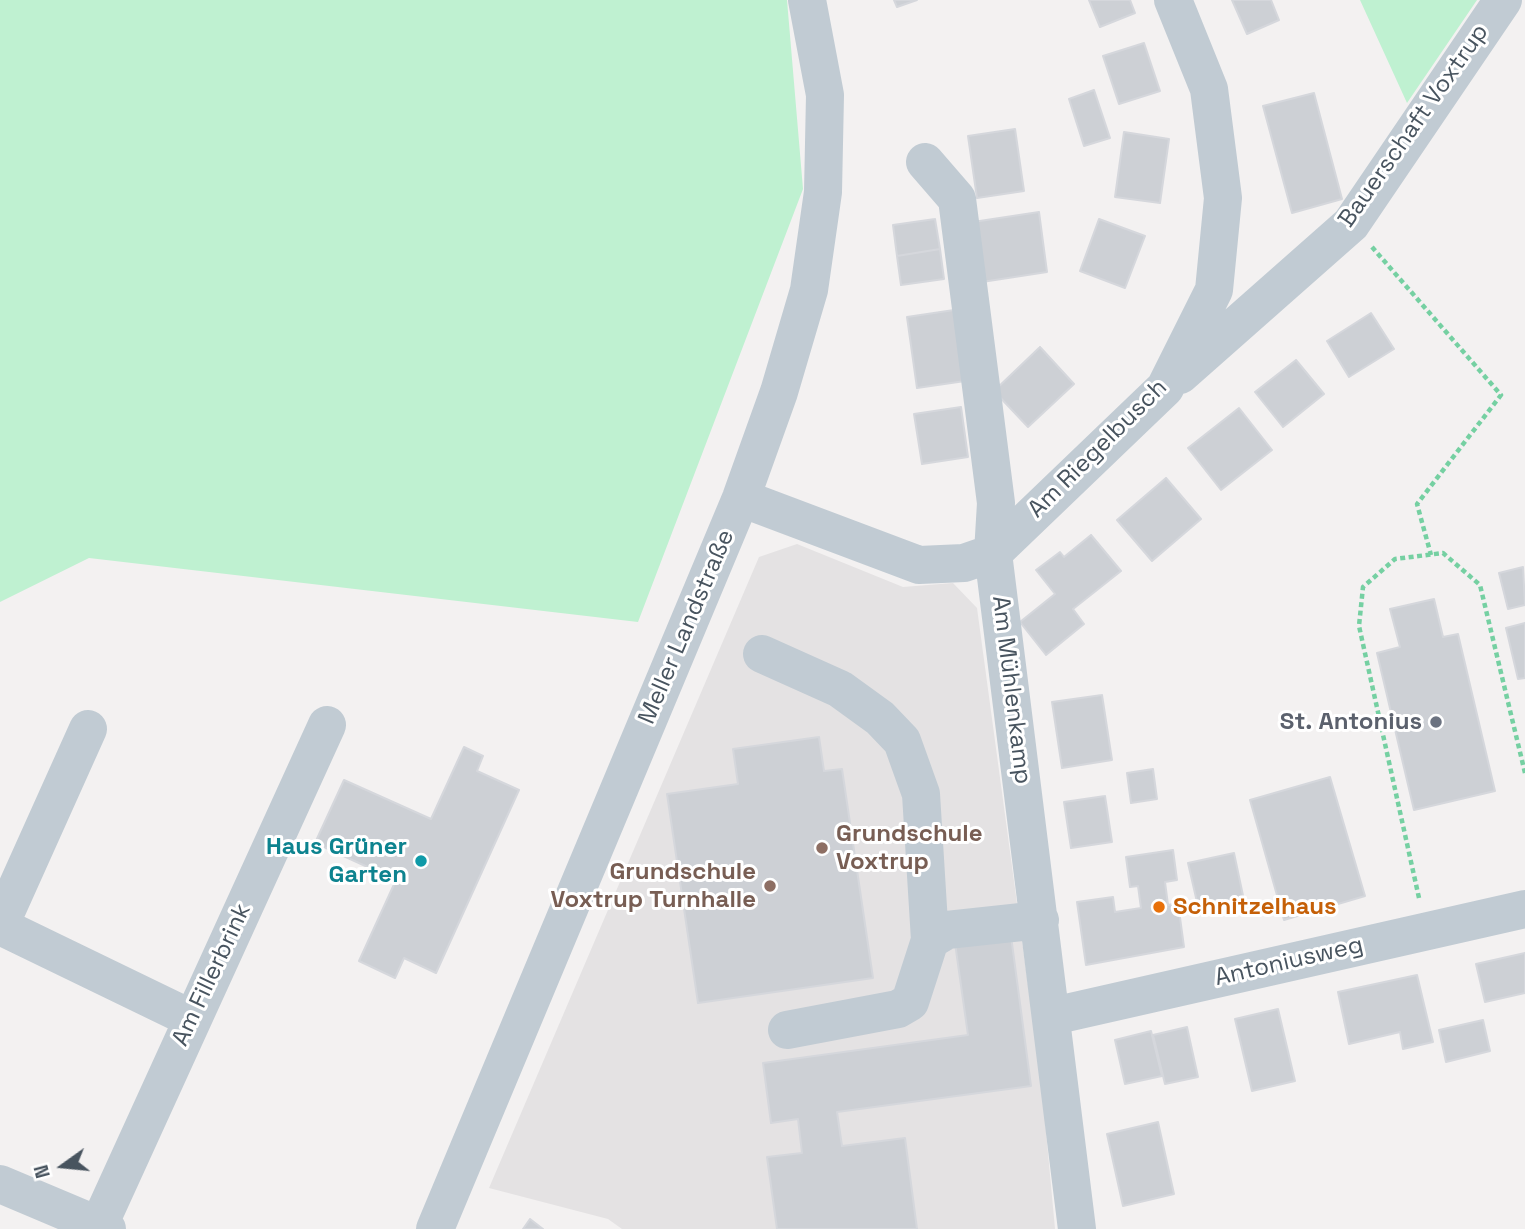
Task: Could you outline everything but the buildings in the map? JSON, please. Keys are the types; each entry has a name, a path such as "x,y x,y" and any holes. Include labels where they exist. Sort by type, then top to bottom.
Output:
{"street":[{"name":"Meller Landstraße","path":"435,1229 741,498 779,392 810,290 823,192 825,95 807,0"},
{"name":"Am Riegelbusch","path":"741,498 919,565 964,563 993,553 1165,388 1213,290 1223,198 1209,89 1173,0"},
{"name":"Bauerschaft Voxtrup","path":"1165,388 1351,223 1503,0"},
{"name":"Am Mühlenkamp","path":"925,162 957,199 996,503 993,553 1053,1016 1077,1229"},
{"path":"762,654 840,689 880,718 902,741 921,794 930,940 910,1002 898,1009 787,1030"},
{"name":"Am Fillerbrink","path":"103,1227 192,1018 327,726"},
{"path":"88,729 0,925 192,1018"},
{"name":"Antoniusweg","path":"1053,1016 1525,909"},
{"path":"930,940 947,930 1041,920"},
{"path":"0,1184 103,1227"}],"path":[{"path":"1351,223 1501,395 1417,504 1431,555"},
{"path":"1426,931 1359,626 1363,587 1395,559 1443,553 1480,584 1525,773"}],"shaded area":[{"name":"Grundschule Voxtrup","path":"797,544 903,587 953,583 977,608 1042,1088 1055,1229 622,1229 608,1219 489,1188 759,557"}],"green space":[{"path":"0,0 787,0 803,189 638,622 89,558 0,602"},
{"path":"1360,0 1477,0 1407,103"}],"place":[{"name":"St. Antonius","path":"1436,722"},
{"name":"Grundschule Voxtrup","path":"822,848"},
{"name":"Haus Grüner Garten","path":"421,861"},
{"name":"Grundschule Voxtrup Turnhalle","path":"770,886"},
{"name":"Schnitzelhaus","path":"1159,907"}]}
